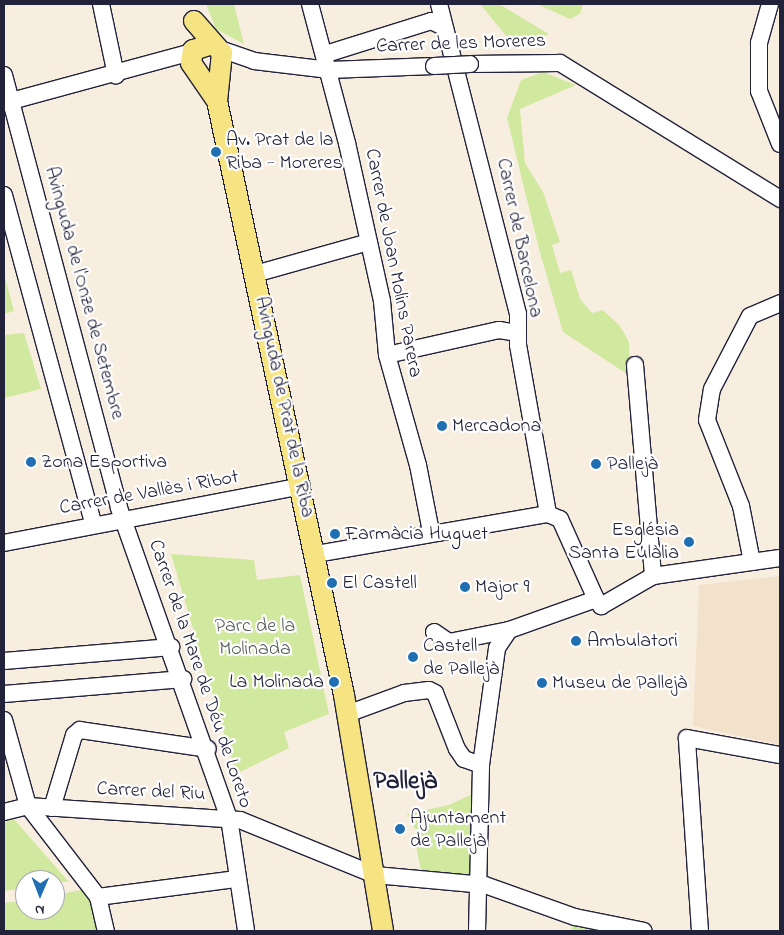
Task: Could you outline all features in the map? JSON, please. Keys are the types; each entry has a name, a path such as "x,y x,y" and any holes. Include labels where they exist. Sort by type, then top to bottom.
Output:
{"main road":[{"path":"192,12 206,59"},
{"name":"Avinguda de Prat de la Riba","path":"206,59 217,101 316,554 347,714 383,931"}],"street":[{"path":"101,4 116,75"},
{"name":"Carrer de Joan Molins Parera","path":"310,4 327,62 369,242 387,355 418,465 431,532"},
{"name":"Carrer de Barcelona","path":"439,4 496,218 518,314 517,333 548,514"},
{"path":"770,4 758,43 759,91 780,144"},
{"path":"327,62 431,21 444,27"},
{"name":"Carrer de les Moreres","path":"8,102 166,62 206,59 434,66 560,63 779,196"},
{"name":"Avinguda de l'Onze de Setembre","path":"4,75 8,102 124,521"},
{"path":"4,195 94,523"},
{"path":"255,274 369,242"},
{"path":"752,562 741,506 707,420 712,389 750,316 780,303"},
{"path":"387,355 499,330 517,333"},
{"path":"635,365 653,576"},
{"name":"Carrer de Vallès i Ribot","path":"4,543 94,523 124,521 302,486"},
{"path":"316,554 431,532 548,514 560,520 596,599 602,606 626,589 638,588 653,576 780,558"},
{"name":"Carrer de la Mare de Déu de Loreto","path":"124,521 208,749 229,818 236,879 246,931"},
{"path":"434,632 449,642 509,630 596,599"},
{"path":"477,931 481,765 497,648 509,630"},
{"path":"4,661 171,647"},
{"path":"4,694 183,679"},
{"path":"347,714 404,693 429,690 438,698 457,749 464,759 481,765"},
{"path":"4,720 28,806 98,897 106,931"},
{"path":"52,808 74,735 80,730 208,749"},
{"path":"700,931 687,738 780,755"},
{"name":"Carrer del Riu","path":"4,812 28,806 229,818 375,874 479,886 573,924 644,931"},
{"path":"98,897 236,879"}],"shaded area":[{"path":"780,576 780,745 693,726 699,585"}],"green space":[{"path":"206,4 234,4 244,44 216,29"},
{"path":"480,4 499,4 549,34 517,49"},
{"path":"537,4 583,4 580,14 570,19"},
{"path":"543,72 576,85 520,109 525,163 543,192 560,242 552,245 560,273 571,270 580,299 592,313 603,310 620,326 629,342 630,376 563,332 539,249 507,118 521,80"},
{"path":"4,274 14,311 4,314"},
{"path":"24,333 41,389 4,398 4,335"},
{"name":"Parc de la Molinada","path":"171,554 254,560 257,580 300,575 329,714 284,732 289,748 236,774"},
{"path":"481,790 479,886 423,880 414,837 418,834 407,814 449,805"},
{"path":"13,818 58,870 15,870 15,889 4,891 4,823"},
{"path":"91,888 106,931 4,931 4,903 15,901 15,920 65,920 65,893"},
{"path":"575,917 606,923 603,931 571,931"}],"place":[{"name":"Av. Prat de la Riba - Moreres","path":"216,152"},
{"name":"Mercadona","path":"442,426"},
{"name":"Zona Esportiva","path":"31,462"},
{"name":"Pallejà","path":"596,464"},
{"name":"Farmàcia Huguet","path":"335,534"},
{"name":"Església Santa Eulàlia","path":"689,542"},
{"name":"El Castell","path":"332,583"},
{"name":"Major 9","path":"465,587"},
{"name":"Ambulatori","path":"576,641"},
{"name":"Castell de Pallejà","path":"413,657"},
{"name":"La Molinada","path":"334,682"},
{"name":"Museu de Pallejà","path":"542,683"},
{"name":"Ajuntament de Pallejà","path":"400,829"}],"district":[{"name":"Pallejà","path":"405,782"}]}
